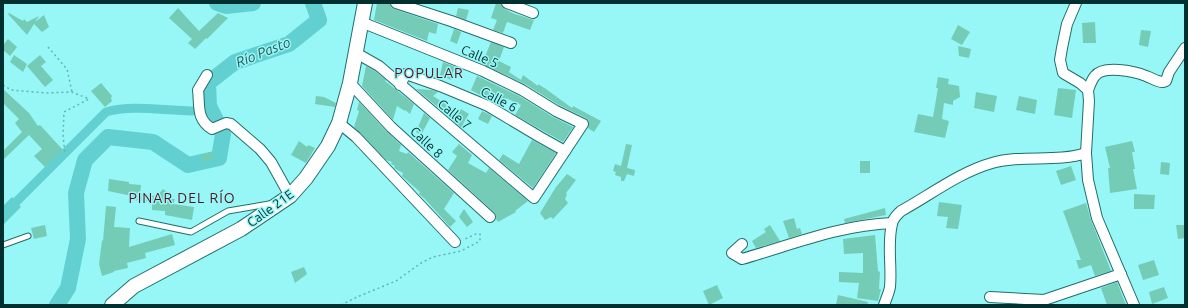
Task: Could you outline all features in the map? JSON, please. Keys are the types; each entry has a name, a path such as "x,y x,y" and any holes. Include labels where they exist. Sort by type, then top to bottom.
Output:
{"main road":[{"name":"Calle 21E","path":"112,305 134,286 241,229 285,199 306,178 328,146 339,123 350,83 365,3"}],"street":[{"path":"396,3 511,43"},
{"path":"507,3 533,13"},
{"path":"1076,3 1067,24 1060,60 1064,73 1088,90"},
{"name":"Calle 5","path":"361,22 484,71 522,90 556,111 583,124 565,151"},
{"path":"1134,305 1097,218 1088,180 1086,153 1089,101 1088,90 1094,76 1105,70 1131,72 1145,75 1163,82 1166,81 1185,48"},
{"name":"Calle 7","path":"356,53 379,66 534,198 565,151"},
{"name":"Calle 6","path":"400,85 406,74 440,86 488,106 565,151"},
{"path":"207,75 198,90 199,111 207,126 212,129 226,123 231,124 260,149 271,162 285,199"},
{"name":"Calle 8","path":"350,83 391,127 490,217"},
{"path":"339,123 356,137 455,242"},
{"path":"884,305 890,288 890,242 892,223 894,218 901,211 966,173 993,163 1018,158 1049,159 1086,153"},
{"path":"742,244 732,254 742,259 825,234 860,226 892,223"},
{"path":"990,297 1044,300 1121,274"}],"lane":[{"path":"138,222 191,232 228,211 285,199"},
{"path":"3,244 28,236"}],"path":[{"path":"48,47 67,69 72,92"},
{"path":"3,84 11,90 46,93 72,92 89,99 64,112 63,136 65,153"},
{"path":"341,305 396,281 421,263 433,257 462,251 480,241 480,234 476,234 455,242"}],"water":[{"path":"12,197 21,207 3,225 3,206"}],"building":[{"path":"377,3 390,3 391,7 394,9 438,24 436,34 429,32 427,41 374,20"},
{"path":"496,3 501,3 502,7 512,13 534,20 530,30 507,22 503,33 493,30 497,20 491,18"},
{"path":"178,8 199,31 218,13 228,18 195,49 188,43 192,39 169,18"},
{"path":"458,8 469,10 466,20 456,16"},
{"path":"9,13 23,21 24,19 27,22 39,16 35,22 44,15 49,27 42,32 34,24 27,35 8,14"},
{"path":"1095,22 1096,43 1083,43 1082,23"},
{"path":"958,25 970,32 962,45 951,39"},
{"path":"454,29 461,32 457,44 450,41"},
{"path":"1141,30 1151,31 1148,47 1139,45"},
{"path":"8,39 17,47 10,56 3,50 3,45"},
{"path":"491,42 504,47 499,61 511,67 509,72 521,80 523,75 538,86 538,84 546,89 572,108 573,106 601,121 594,132 588,128 589,124 586,118 559,105 525,84 482,64"},
{"path":"958,46 971,49 969,58 959,56"},
{"path":"14,55 27,64 23,72 10,62"},
{"path":"40,55 46,62 41,66 53,80 45,87 27,66"},
{"path":"443,62 455,67 451,80 440,75"},
{"path":"366,66 375,71 414,104 410,114 397,106 393,120 362,86"},
{"path":"477,76 519,96 553,117 573,127 563,142 515,115 521,105 506,98 502,107 471,90"},
{"path":"938,77 949,79 948,84 959,86 960,97 953,101 953,105 944,103 942,119 949,121 945,138 914,132 918,114 933,117 938,88 936,88"},
{"path":"101,83 112,96 112,101 105,107 91,91"},
{"path":"1058,88 1076,90 1072,118 1054,115"},
{"path":"3,89 29,113 38,126 40,125 63,150 45,167 34,156 42,149 29,135 3,160 3,151 22,132 15,123 19,119 3,103"},
{"path":"416,89 438,92 433,96 447,105 444,110 440,107 439,108"},
{"path":"976,92 997,96 994,112 974,108"},
{"path":"316,96 324,97 336,103 335,107 315,104"},
{"path":"1019,96 1037,100 1035,114 1016,110"},
{"path":"359,102 401,145 399,151 407,154 408,152 454,193 444,209 456,221 450,227 419,194 420,192 402,176 403,173 394,168 395,166 391,164 392,162 386,160 354,127 359,111 357,110"},
{"path":"461,109 469,114 463,124 465,126 463,129 454,121"},
{"path":"482,111 492,116 488,124 478,119"},
{"path":"424,113 430,118 421,135 416,132"},
{"path":"532,140 556,153 533,188 499,160 503,154 519,164"},
{"path":"299,141 307,147 308,145 315,148 306,163 291,155"},
{"path":"1132,141 1135,152 1132,152 1135,169 1133,169 1137,189 1110,193 1108,168 1110,168 1105,147"},
{"path":"459,144 472,155 468,163 486,173 489,168 528,201 515,211 516,212 498,222 494,212 448,170 457,156 452,152"},
{"path":"626,144 632,145 627,168 635,170 634,176 627,174 624,181 621,181 621,177 615,175 616,172 613,171 615,164 621,166"},
{"path":"212,152 214,159 203,162 200,155"},
{"path":"860,161 870,161 870,173 860,173"},
{"path":"1161,162 1170,163 1169,175 1160,174"},
{"path":"1071,166 1076,180 1061,185 1056,171"},
{"path":"567,174 576,180 566,193 567,195 565,199 568,203 553,219 551,217 545,220 540,213 556,187"},
{"path":"109,179 129,182 129,184 141,185 140,194 157,196 163,189 168,193 166,199 175,199 173,204 194,207 192,220 165,215 165,211 152,210 152,202 132,200 132,196 108,191"},
{"path":"1134,194 1155,195 1154,209 1134,209"},
{"path":"939,202 962,205 958,229 946,228 948,217 937,216"},
{"path":"1086,203 1111,271 1095,276 1091,265 1079,269 1076,260 1081,260 1063,211"},
{"path":"106,206 116,207 114,227 130,228 129,247 172,234 175,245 145,253 146,258 127,263 128,268 114,271 102,276 99,264 102,240 103,241"},
{"path":"885,208 886,215 845,223 844,219"},
{"path":"464,209 473,222 467,227 459,217"},
{"path":"794,218 797,229 800,228 802,234 789,238 783,221"},
{"path":"45,225 47,236 34,239 31,228"},
{"path":"770,225 780,241 756,248 752,241 766,232 764,229"},
{"path":"1176,225 1185,225 1185,238 1178,239"},
{"path":"875,235 878,271 880,272 879,289 881,289 878,301 857,298 859,283 839,282 839,272 863,273 863,253 844,254 843,239"},
{"path":"1154,260 1159,275 1143,280 1138,265"},
{"path":"304,267 307,274 295,283 291,272"},
{"path":"1117,282 1126,305 1107,305 1101,288"},
{"path":"717,285 723,298 709,305 703,291"},
{"path":"1164,287 1168,298 1152,304 1149,292"},
{"path":"838,295 868,302 867,305 836,305"}],"waterway":[{"name":"Río Pasto","path":"217,3 226,6 253,3"},
{"name":"Río Pasto","path":"57,305 68,288 78,239 76,193 85,160 108,137 153,142 188,165 219,158 223,134 209,106 208,83 235,62 289,44 319,20 313,3"},
{"path":"202,110 209,106"},
{"path":"3,215 106,112 127,108 192,111"}],"district":[{"name":"POPULAR","path":"429,73"},
{"name":"PINAR DEL RÍO","path":"182,198"}]}
